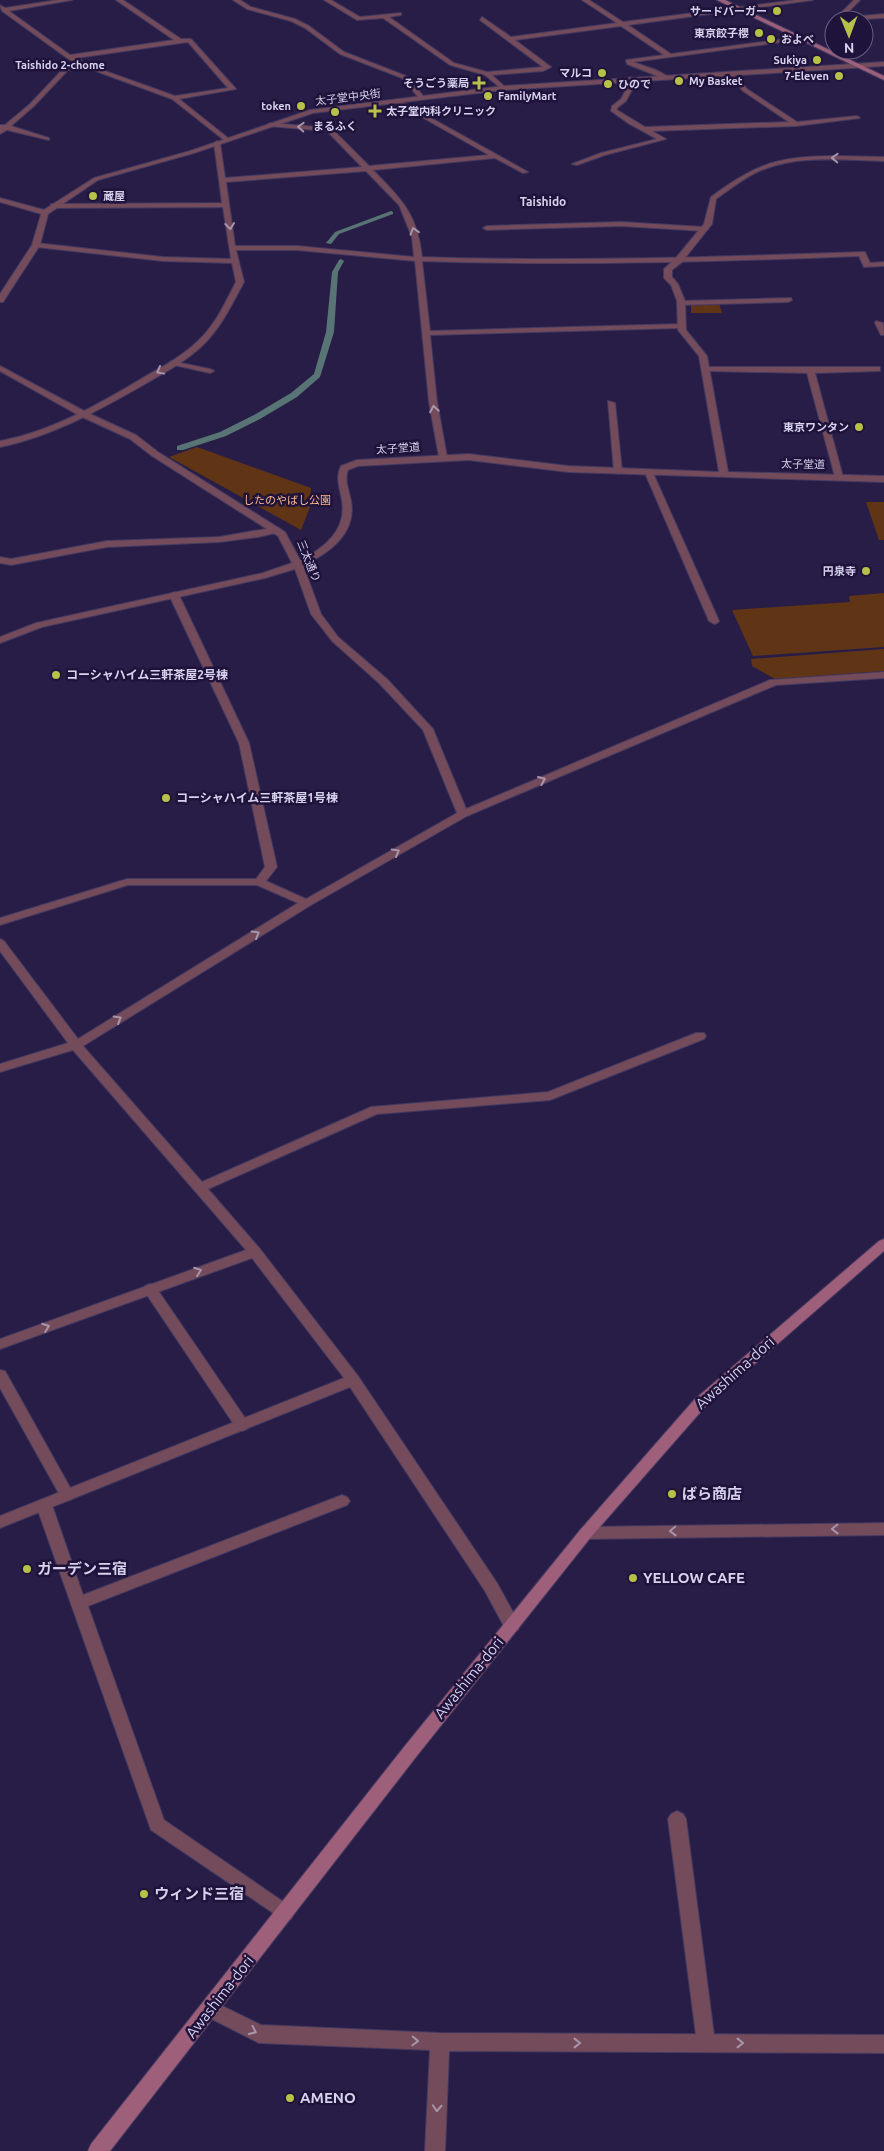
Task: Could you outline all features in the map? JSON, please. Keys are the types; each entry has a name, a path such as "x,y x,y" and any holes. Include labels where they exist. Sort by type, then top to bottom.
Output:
{"main road":[{"path":"720,0 824,50"},
{"path":"846,60 884,78"},
{"name":"Awashima-dori","path":"98,2151 586,1533 699,1404 884,1244"}],"street":[{"path":"2,8 69,0"},
{"path":"119,0 178,40"},
{"path":"236,0 249,8 293,20 307,27 342,53 404,77 422,98"},
{"path":"327,0 359,19 399,14"},
{"path":"585,0 669,55"},
{"path":"509,39 810,0"},
{"path":"847,10 857,0"},
{"path":"2,8 69,57 174,98 226,139"},
{"path":"384,16 452,64 487,74 543,69 548,66 482,19"},
{"path":"665,77 654,71 629,64 628,61 801,39"},
{"path":"69,57 178,40 189,40 233,89 174,98"},
{"path":"0,132 4,126 32,105 66,69 83,64"},
{"name":"太子堂中央街","path":"45,213 96,179 217,143 312,111 503,88 630,79 861,67 884,64"},
{"path":"487,74 503,88"},
{"path":"732,74 745,90 796,124"},
{"path":"575,164 603,154 663,139 614,111 614,107 624,100 632,84 630,79"},
{"path":"397,101 525,172"},
{"path":"644,129 796,124 857,118"},
{"path":"270,125 329,129 370,169 402,204 407,213 416,237 433,402 443,457"},
{"path":"4,126 47,139"},
{"path":"0,444 25,439 83,414 174,363 202,342 221,317 240,282 232,248 217,143"},
{"path":"223,180 370,169 497,156"},
{"path":"724,474 703,356 682,330 681,303 674,284 668,278 668,269 678,261 708,224 713,198 757,169 792,160 815,158 884,159"},
{"path":"0,200 45,213 36,246 0,300"},
{"path":"54,206 227,205"},
{"path":"488,228 621,224 704,229"},
{"path":"36,246 163,259 234,260"},
{"path":"232,248 297,248 417,259 504,262 678,261 862,254 867,265 884,264"},
{"path":"681,303 788,300"},
{"path":"879,323 884,333"},
{"path":"427,333 681,326"},
{"path":"174,363 210,371"},
{"name":"三太通り","path":"0,368 83,414 133,437 155,454 278,530 286,538 316,614 335,639 383,680 428,729 463,814"},
{"path":"706,369 876,370"},
{"path":"810,371 839,477"},
{"path":"611,403 618,471"},
{"name":"太子堂道","path":"0,640 39,625 298,566 318,556 343,529 348,507 341,474 344,468 356,464 443,457 469,457 568,469 649,473 884,478"},
{"path":"649,473 714,621"},
{"path":"0,560 11,562 120,543 217,541 278,530"},
{"path":"174,595 244,743 271,868 259,882"},
{"path":"0,1068 76,1045 307,904 463,814 774,682 884,675"},
{"path":"0,922 127,882 259,882 307,904"},
{"path":"0,943 76,1045 255,1252 353,1380 491,1587 512,1625"},
{"path":"199,1188 375,1110 550,1096 700,1036"},
{"path":"0,1344 255,1252"},
{"path":"150,1289 242,1425"},
{"path":"0,1374 67,1496"},
{"path":"0,1522 353,1380"},
{"path":"79,1603 342,1501"},
{"path":"44,1505 157,1825 284,1914"},
{"path":"586,1533 884,1529"},
{"path":"677,1819 706,2043"},
{"path":"210,2009 259,2034 440,2042 884,2044"},
{"path":"435,2151 440,2042"}],"green space":[{"path":"719,303 722,313 691,313 691,304"},
{"name":"したのやばし公園","path":"197,447 311,488 310,507 301,530 169,457"},
{"path":"866,502 884,502 884,540 879,540"},
{"path":"884,593 884,647 753,656 732,610 850,602 849,596"},
{"path":"884,649 884,671 775,679 752,666 751,659"}],"waterway":[{"path":"329,243 337,233 391,213"},
{"path":"180,448 223,434 257,417 294,395 317,375 330,332 335,272 341,261"}],"place":[{"name":"サードバーガー","path":"777,11"},
{"name":"東京餃子櫻","path":"759,33"},
{"name":"およべ","path":"771,39"},
{"name":"Sukiya","path":"817,60"},
{"name":"マルコ","path":"602,73"},
{"name":"7-Eleven","path":"839,76"},
{"name":"My Basket","path":"679,81"},
{"name":"そうごう薬局","path":"479,83"},
{"name":"ひので","path":"608,84"},
{"name":"FamilyMart","path":"488,96"},
{"name":"token","path":"301,106"},
{"name":"太子堂内科クリニック","path":"375,111"},
{"name":"まるふく","path":"335,112"},
{"name":"蔵屋","path":"93,196"},
{"name":"東京ワンタン","path":"859,427"},
{"name":"円泉寺","path":"866,571"},
{"name":"コーシャハイム三軒茶屋2号棟","path":"56,675"},
{"name":"コーシャハイム三軒茶屋1号棟","path":"166,798"},
{"name":"ばら商店","path":"672,1494"},
{"name":"ガーデン三宿","path":"27,1569"},
{"name":"YELLOW CAFE","path":"633,1578"},
{"name":"ウィンド三宿","path":"144,1894"},
{"name":"AMENO","path":"290,2098"}],"district":[{"name":"Taishido 2-chome","path":"60,65"},
{"name":"Taishido","path":"543,202"}]}
